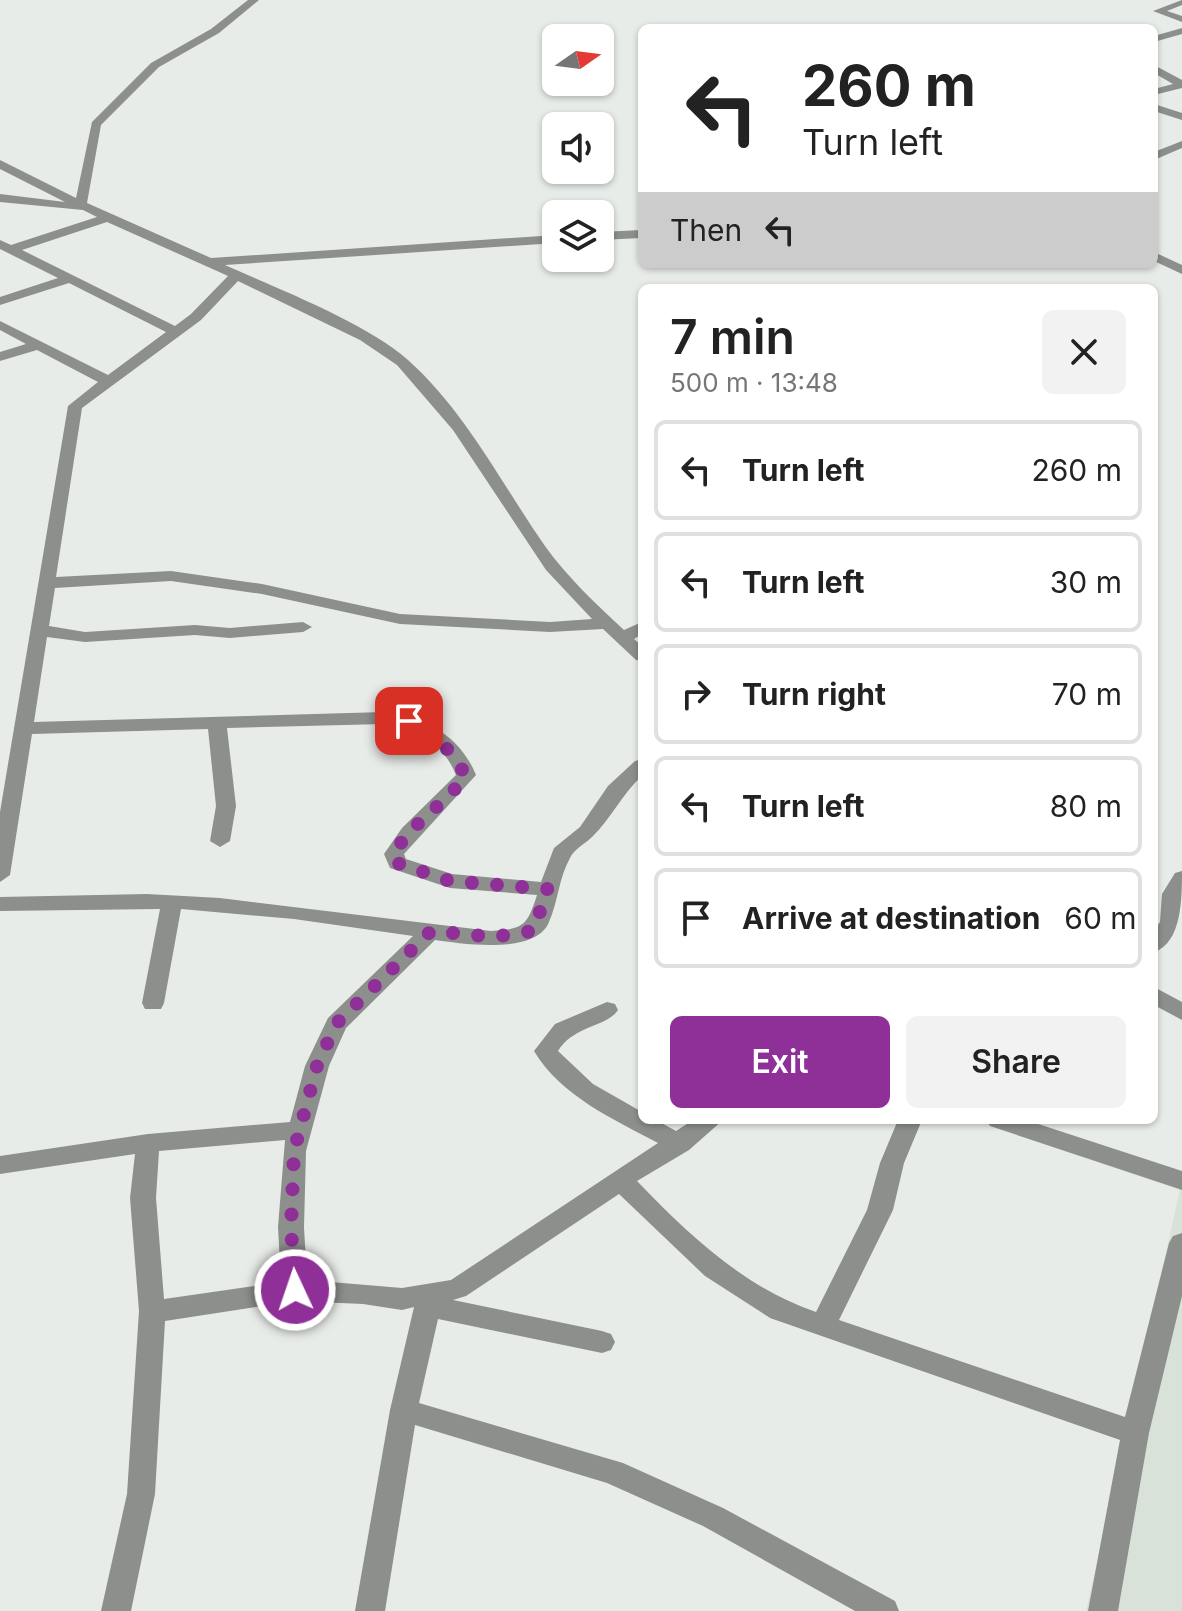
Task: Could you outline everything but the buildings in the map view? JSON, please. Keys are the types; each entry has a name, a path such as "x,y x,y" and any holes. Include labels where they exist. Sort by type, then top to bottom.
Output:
{"street":[{"path":"80,207 96,124 155,65 215,31 254,0"},
{"path":"1182,2 1158,10 1182,19"},
{"path":"1158,38 1182,31"},
{"path":"1158,70 1182,85 1158,91"},
{"path":"1158,108 1182,117"},
{"path":"1158,154 1182,144"},
{"path":"0,164 80,207 237,274 368,339 408,367 436,399 542,553 578,597 638,652"},
{"path":"0,198 80,207"},
{"path":"6,246 106,218"},
{"path":"614,235 638,234"},
{"path":"208,262 542,240"},
{"path":"6,246 176,332"},
{"path":"1158,258 1182,270"},
{"path":"0,875 75,406 106,380 176,332 209,305 237,274"},
{"path":"0,301 69,279"},
{"path":"0,325 106,380"},
{"path":"0,357 37,345"},
{"path":"49,583 171,576 231,587 262,589 400,619 550,627 605,624"},
{"path":"39,630 85,637 195,630 230,633 303,627"},
{"path":"623,638 638,629"},
{"path":"25,728 384,718 409,721 430,730 462,765 466,775 456,789 400,843 394,854 397,863 450,881 548,889"},
{"path":"217,723 226,815 220,841"},
{"path":"0,904 172,903 334,915 431,931 494,937 533,931 561,853 587,831 615,790 638,769"},
{"path":"1158,940 1171,923 1173,894 1182,878"},
{"path":"153,1003 172,903"},
{"path":"295,1290 291,1227 298,1130 317,1066 336,1024 431,931"},
{"path":"1158,997 1182,1012"},
{"path":"607,1010 563,1028 551,1039 546,1051 549,1060 575,1082 638,1119"},
{"path":"646,1124 680,1144"},
{"path":"429,1301 457,1289 706,1124"},
{"path":"823,1325 875,1223 909,1124"},
{"path":"1010,1124 1182,1181"},
{"path":"0,1165 148,1143 298,1130"},
{"path":"116,1611 141,1494 152,1311 143,1198 148,1143"},
{"path":"622,1181 664,1226 740,1290 779,1310 1135,1433"},
{"path":"1103,1611 1135,1433 1182,1243"},
{"path":"152,1311 198,1307 295,1290 363,1293 429,1301 602,1342"},
{"path":"370,1611 404,1410 429,1301"},
{"path":"404,1410 613,1472 713,1517 884,1611"}],"shaded area":[{"path":"1182,1180 1182,1611 1086,1611"}],"route":[{"path":"295,1290 291,1227 294,1151 317,1066 336,1024 380,980 405,961 431,931 494,937 518,936 533,931 548,889 450,881 397,863 394,854 400,843 456,789 466,775 462,765 439,738 430,730 409,721"}]}
